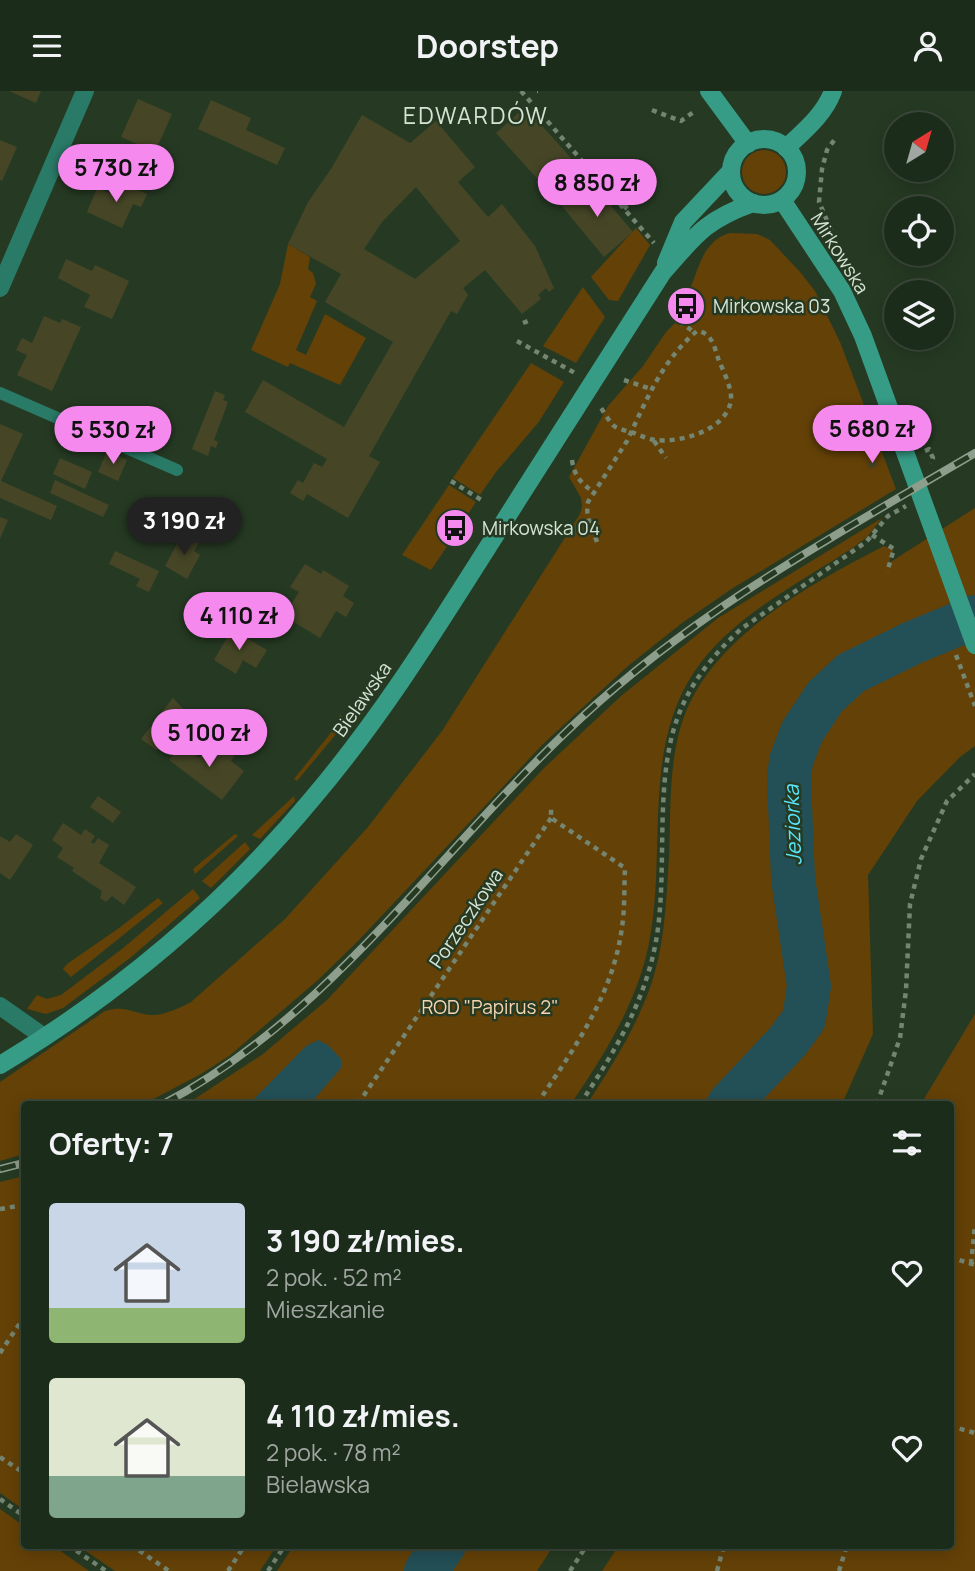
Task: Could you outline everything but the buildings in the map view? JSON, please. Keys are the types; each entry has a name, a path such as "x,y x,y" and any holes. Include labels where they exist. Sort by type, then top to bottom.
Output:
{"street":[{"path":"0,288 85,91"},
{"path":"709,91 748,144"},
{"path":"786,148 814,121 828,103 833,91"},
{"path":"768,140 786,148 792,156 797,175 795,185 782,200 772,204 753,203 737,191 732,182 731,171 740,151 748,144 768,140"},
{"name":"Bielawska","path":"663,272 683,222 731,171"},
{"name":"Mirkowska","path":"782,200 842,291 863,336 975,645"},
{"name":"Bielawska","path":"0,1065 120,982 206,910 265,853 344,761 421,652 663,272 709,223 728,212 753,203"},
{"path":"0,1006 44,1037"}],"lane":[{"path":"0,393 177,470"}],"path":[{"path":"521,91 654,244"},
{"path":"652,110 681,121 695,111"},
{"path":"624,209 631,201"},
{"path":"601,408 614,426 653,440 693,436 717,422 729,409 731,394 711,338 703,332 694,332 671,316"},
{"path":"597,542 588,524 588,502 631,432 651,389 671,358 694,332"},
{"path":"517,341 576,374"},
{"path":"624,380 651,389"},
{"path":"653,440 666,458"},
{"path":"572,460 574,471 581,482 594,492"},
{"path":"451,481 483,501"},
{"path":"582,1101 620,1041 644,989 656,939 668,759 680,711 691,689 715,655 741,629 866,542 888,516 904,507"},
{"path":"872,535 894,548 887,572"},
{"path":"878,1101 900,1038 911,904 921,859 947,801 975,774"},
{"path":"539,1101 600,1005 617,954 622,926 625,868 551,818 551,805"},
{"name":"Porzeczkowa","path":"360,1101 551,818"},
{"path":"0,1209 21,1206"},
{"path":"954,1258 973,1265 975,1225"},
{"path":"0,1353 21,1322"},
{"path":"954,1427 975,1433"},
{"path":"0,1457 21,1471"},
{"path":"0,1499 21,1513"},
{"path":"74,1549 106,1571"},
{"path":"137,1549 169,1571"},
{"path":"228,1571 242,1549"},
{"path":"268,1571 282,1549"},
{"path":"570,1571 584,1549"},
{"path":"717,1571 723,1549"},
{"path":"839,1571 845,1549"}],"green space":[{"path":"764,150 779,157 786,172 779,187 764,194 749,187 742,172 749,157"},
{"path":"636,228 650,245 618,301 609,300 591,277"},
{"path":"730,233 757,234 770,240 815,291 840,342 896,489 733,588 682,623 628,666 543,744 359,940 318,980 229,1056 150,1101 21,1101 21,1155 0,1161 0,1082 105,1011 126,1009 155,1015 191,1002 285,919 368,827 442,731 580,514 581,498 569,477 608,406 643,366 666,332 686,312 697,295 690,289 700,263 708,248"},
{"path":"288,244 310,257 308,269 313,273 316,284 310,297 317,301 296,350 306,355 325,314 366,338 340,385 290,363 288,367 251,350 280,284"},
{"path":"583,287 605,317 576,363 543,346"},
{"path":"531,363 564,382 538,423 480,495 453,478"},
{"path":"449,485 476,502 464,520 458,517 446,535 452,539 431,570 402,555"},
{"path":"975,508 975,746 960,757 917,801 868,875 873,1034 843,1101 589,1101 628,1036 654,977 666,908 671,784 676,748 685,714 700,685 719,659 743,636 797,595 884,546 893,550 889,563"},
{"name":"ROD \"Papirus 2\"","path":"882,518 868,536 854,547 773,598 734,628 702,661 683,692 670,725 663,759 655,903 645,961 620,1025 573,1101 192,1101 263,1054 327,1000 543,769 621,696 718,618"},
{"path":"340,714 346,722 297,781 294,779 337,725"},
{"path":"294,796 295,801 260,839 252,835"},
{"path":"235,834 238,836 195,874 193,869"},
{"path":"245,842 250,849 211,888 202,881"},
{"path":"193,889 200,898 130,958 63,1008 46,1014 27,1009 37,995 47,999 61,995 122,949"},
{"path":"158,898 163,903 71,977 63,969 67,964"},
{"path":"975,1014 975,1571 602,1571 616,1549 954,1549 954,1101 923,1101"},
{"path":"21,1177 21,1508 0,1493 0,1182"},
{"path":"0,1509 21,1524 21,1549 58,1549 89,1571 0,1571"},
{"path":"83,1549 274,1549 260,1571 115,1571"},
{"path":"291,1549 551,1549 537,1571 277,1571"}],"water":[{"path":"318,1040 328,1045 341,1059 341,1068 313,1101 252,1101 306,1046"}],"waterway":[{"name":"Jeziorka","path":"732,1101 788,1041 804,1019 809,986 793,878 789,779 791,761 802,732 825,697 851,673 912,643 975,617"},
{"name":"Jeziorka","path":"426,1571 441,1549"}],"railway":[{"path":"168,1101 224,1067 280,1024 333,977 384,926 530,768 626,678 721,607 770,575 975,453"},
{"path":"0,1169 21,1164"}],"place":[{"name":"Mirkowska 03","path":"686,306"},
{"name":"Mirkowska 04","path":"455,528"}],"district":[{"name":"EDWARDÓW","path":"476,115"}]}
